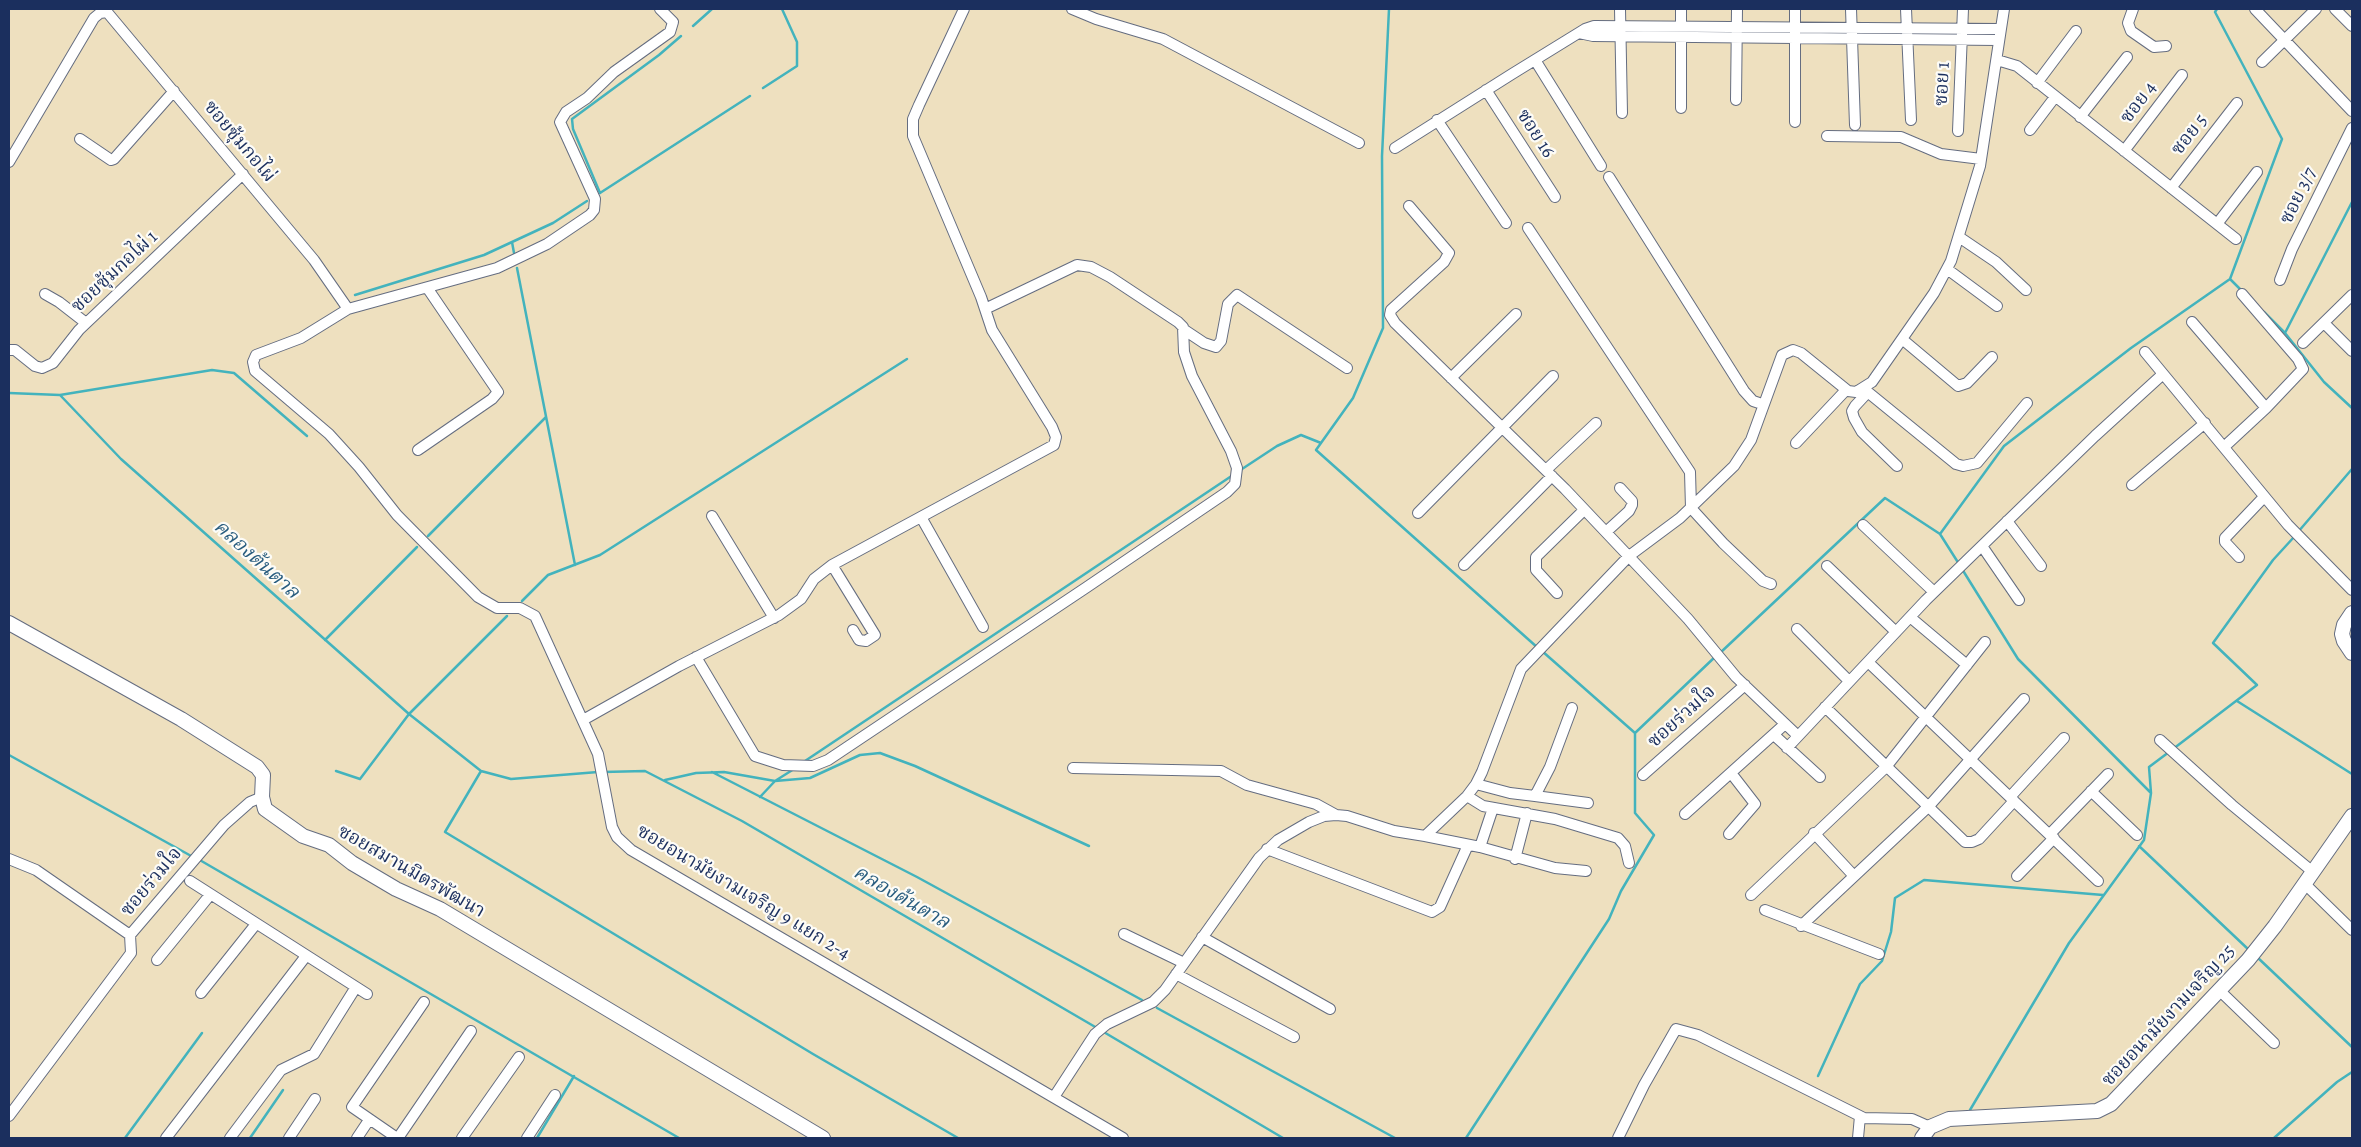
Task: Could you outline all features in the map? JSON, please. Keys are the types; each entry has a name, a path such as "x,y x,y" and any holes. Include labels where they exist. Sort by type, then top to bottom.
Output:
{"street":[{"name":"ซอยอนามัยงามเจริญ 9 แยก 2-4","path":"660,9 673,22 670,32 614,72 587,98 566,112 560,122 595,199 594,210 590,215 567,233 514,262 428,289 348,309 301,338 256,356 253,362 255,371 314,420 340,445 397,515 478,597 497,608 520,608 535,616 583,720 602,772 612,827 617,837 631,850 1123,1138"},
{"path":"583,720 696,657 774,618 801,599 814,579 832,565 1054,445 1056,437 1052,428 992,330 913,136 912,128 919,104 964,9"},
{"path":"1072,9 1096,19 1143,31 1163,39 1360,143"},
{"path":"1620,9 1622,113"},
{"path":"1681,9 1682,108"},
{"path":"1736,100 1737,9"},
{"path":"1794,9 1795,122"},
{"path":"1851,9 1855,125"},
{"path":"1906,9 1911,120"},
{"name":"ซอย 1","path":"1958,131 1963,9"},
{"path":"1897,466 1862,432 1852,411 1948,269 1981,159 2004,9"},
{"path":"2133,9 2128,23 2131,31 2154,47 2166,46"},
{"path":"2255,9 2352,111"},
{"path":"2262,62 2316,9"},
{"path":"2335,9 2352,26"},
{"name":"ซอยซุ้มกอไผ่","path":"9,162 94,18 104,12 112,17 314,260 348,309"},
{"path":"1851,33 1908,28 1963,27 2000,29"},
{"path":"1395,148 1579,33 1620,31 1795,32 1851,33 1908,40 1998,40"},
{"path":"2037,83 2076,31"},
{"path":"2080,117 2127,57"},
{"path":"1535,60 1601,166"},
{"path":"1997,60 2017,66 2236,239"},
{"name":"ซอย 4","path":"2124,151 2182,75"},
{"name":"ซอย 16","path":"1486,90 1555,197"},
{"path":"80,139 111,160 114,159 174,91"},
{"path":"2030,130 2055,97"},
{"name":"ซอย 5","path":"2171,188 2237,103"},
{"path":"1438,120 1506,223"},
{"name":"ซอย 3/7","path":"2280,280 2292,249 2352,128"},
{"path":"1826,136 1901,137 1941,154 1981,159"},
{"path":"2217,224 2256,172"},
{"name":"ซอยซุ้มกอไผ่ 1","path":"9,350 15,350 35,366 47,367 86,323 243,174"},
{"path":"1609,177 1744,392 1753,401 1762,404"},
{"path":"1409,206 1449,253 1391,310 1390,315 1395,323 1549,473 1629,556 1656,588 1688,619 1723,662 1798,736"},
{"path":"1528,228 1690,472 1691,508 1723,543 1763,581 1771,584"},
{"path":"1959,237 1996,262 2026,290"},
{"path":"985,309 1077,265 1091,267 1110,277 1178,322 1183,329 1213,348 1221,342 1228,304 1237,295 1347,368"},
{"path":"1948,269 1997,306"},
{"path":"418,450 492,399 498,392 428,289"},
{"path":"45,294 59,302 86,323"},
{"path":"2224,447 2299,375 2302,366 2242,294"},
{"path":"2303,343 2352,295"},
{"path":"1451,378 1516,314"},
{"path":"2192,322 2266,408"},
{"path":"2324,323 2352,351"},
{"path":"696,657 745,743 755,756 783,765 813,766 828,760 1094,582 1227,492 1235,484 1237,468 1231,451 1192,376 1184,352 1183,329"},
{"path":"1902,339 1958,386 1968,383 1992,357"},
{"path":"1425,836 1467,796 1476,784 1521,669 1536,650 1629,556 1691,508 1730,471 1743,455 1751,440 1762,404 1778,361 1782,356 1793,350 1846,390 1856,392 1866,390"},
{"path":"2145,352 2288,525 2352,590"},
{"path":"1787,748 1952,574 2095,436 2163,374"},
{"path":"1418,513 1553,376"},
{"path":"1796,443 1846,390"},
{"path":"1866,390 1956,464 1963,466 1976,463 2027,403"},
{"path":"1464,565 1596,422"},
{"path":"2132,485 2204,424"},
{"path":"1606,532 1629,511 1632,505 1632,501 1620,488"},
{"path":"2239,557 2225,542 2225,538 2264,497"},
{"path":"1557,593 1536,570 1536,557 1584,510"},
{"path":"712,516 774,618"},
{"path":"921,517 983,627"},
{"path":"2008,521 2041,566"},
{"path":"1862,525 1934,592"},
{"path":"1982,546 2019,600"},
{"path":"832,565 876,635 866,641 859,640 853,630"},
{"path":"1826,566 1896,632"},
{"path":"2352,613 2344,624 2342,634 2352,653"},
{"path":"1910,617 1967,665"},
{"path":"9,623 181,719 257,767 263,775 262,797"},
{"path":"1797,629 1850,681"},
{"path":"1750,895 1886,767 1985,642"},
{"path":"1868,662 2098,881"},
{"name":"ซอยร่วมใจ","path":"1643,775 1745,685"},
{"path":"1801,926 1929,806 2024,699"},
{"path":"1825,707 1968,843 1979,838 2064,738"},
{"path":"1535,796 1550,767 1572,708"},
{"path":"1685,814 1785,724"},
{"path":"1774,735 1820,777"},
{"path":"2160,740 2309,878 2352,930"},
{"path":"1073,768 1221,771 1247,785 1316,804 1336,815"},
{"path":"1729,834 1755,804 1731,773"},
{"path":"2017,876 2108,774"},
{"path":"1476,784 1510,793 1588,803"},
{"path":"2091,791 2137,835"},
{"path":"1467,796 1483,806 1527,813 1618,838 1623,841 1629,862"},
{"name":"ซอยร่วมใจ","path":"9,859 36,870 130,935 209,842 242,808 262,797"},
{"name":"ซอยสมานมิตรพัฒนา","path":"262,797 267,812 303,836 330,845 352,863 396,889 457,919 823,1138"},
{"path":"1480,848 1493,808"},
{"path":"1515,859 1527,813"},
{"path":"1054,1097 1096,1034 1104,1026 1153,1002 1165,990 1267,849 1309,822 1324,816 1347,816 1394,831 1468,845 1515,859 1555,868 1586,871"},
{"name":"ซอยอนามัยงามเจริญ 25","path":"1926,1132 1949,1120 2098,1112 2119,1097 2259,947 2352,816"},
{"path":"1814,833 1854,876"},
{"path":"1267,849 1432,912 1440,907 1468,845"},
{"path":"190,881 367,994"},
{"path":"157,960 210,895"},
{"path":"1765,910 1801,926 1879,954"},
{"path":"201,993 256,924"},
{"path":"1124,934 1184,963"},
{"path":"9,1116 131,953 130,935"},
{"path":"1202,937 1330,1009"},
{"path":"166,1138 306,956"},
{"path":"1176,974 1294,1037"},
{"path":"230,1138 281,1070 314,1054 356,987"},
{"path":"2219,990 2274,1043"},
{"path":"424,1002 352,1107 398,1138 471,1031"},
{"path":"1618,1138 1649,1076 1676,1029 1698,1036 1860,1116 1871,1120 1912,1118 1926,1132"},
{"path":"462,1138 519,1057"},
{"path":"527,1138 555,1095"},
{"path":"289,1138 315,1099"},
{"path":"1858,1138 1860,1116"},
{"path":"357,1138 369,1120"}],"waterway":[{"path":"693,26 712,9"},
{"path":"763,88 797,66 797,42 782,9"},
{"path":"1389,9 1382,156 1383,328 1353,398 1316,450 1538,648"},
{"path":"1940,534 2004,446 2131,348 2230,279 2282,139 2215,12 2217,9"},
{"path":"681,36 659,55 572,119 573,129 600,193 750,96"},
{"path":"355,295 484,255 553,223 587,201"},
{"path":"2285,333 2352,202"},
{"path":"512,242 514,253"},
{"path":"517,268 575,565"},
{"path":"2230,279 2242,291"},
{"path":"2264,312 2285,333 2324,382 2352,408"},
{"path":"522,601 548,575 600,555 907,359"},
{"path":"60,395 212,370 234,373 307,436"},
{"name":"คลองต้นตาล","path":"9,393 60,395 121,459 409,714 481,771 445,832 813,1054 958,1138"},
{"path":"428,536 546,417"},
{"path":"1239,471 1277,446 1301,435 1321,443"},
{"path":"2298,532 2352,469"},
{"path":"805,761 1233,475"},
{"path":"1720,653 1885,498 1940,534 1959,564"},
{"path":"2173,749 2257,685 2213,643 2273,560 2294,537"},
{"path":"325,640 417,547"},
{"path":"1962,569 2018,659 2151,793 2149,767 2169,752"},
{"path":"336,771 360,779 409,714 507,616"},
{"path":"1542,651 1635,733"},
{"path":"1466,1138 1609,919 1621,891 1654,835 1635,813 1635,733 1716,656"},
{"path":"2237,701 2352,774"},
{"path":"665,780 696,773 724,772 775,781 810,778 860,755 880,753 915,766 1089,846"},
{"path":"9,755 193,857"},
{"path":"760,797 775,781 794,769"},
{"name":"คลองต้นตาล","path":"481,771 511,779 598,772"},
{"name":"คลองต้นตาล","path":"603,772 645,771 742,821 1097,1028"},
{"path":"712,772 917,877 1142,1000"},
{"path":"1970,1110 2069,943 2144,840 2151,793"},
{"path":"2139,846 2249,950"},
{"path":"198,859 679,1138"},
{"path":"1818,1076 1860,984 1882,961 1891,932 1895,898 1924,880 2103,895"},
{"path":"2257,957 2352,1047"},
{"path":"1157,1008 1395,1138"},
{"name":"คลองต้นตาล","path":"1102,1031 1283,1138"},
{"path":"125,1138 202,1033"},
{"path":"2274,1138 2337,1082 2352,1072"},
{"path":"537,1138 574,1076"},
{"path":"250,1138 283,1090"}]}
